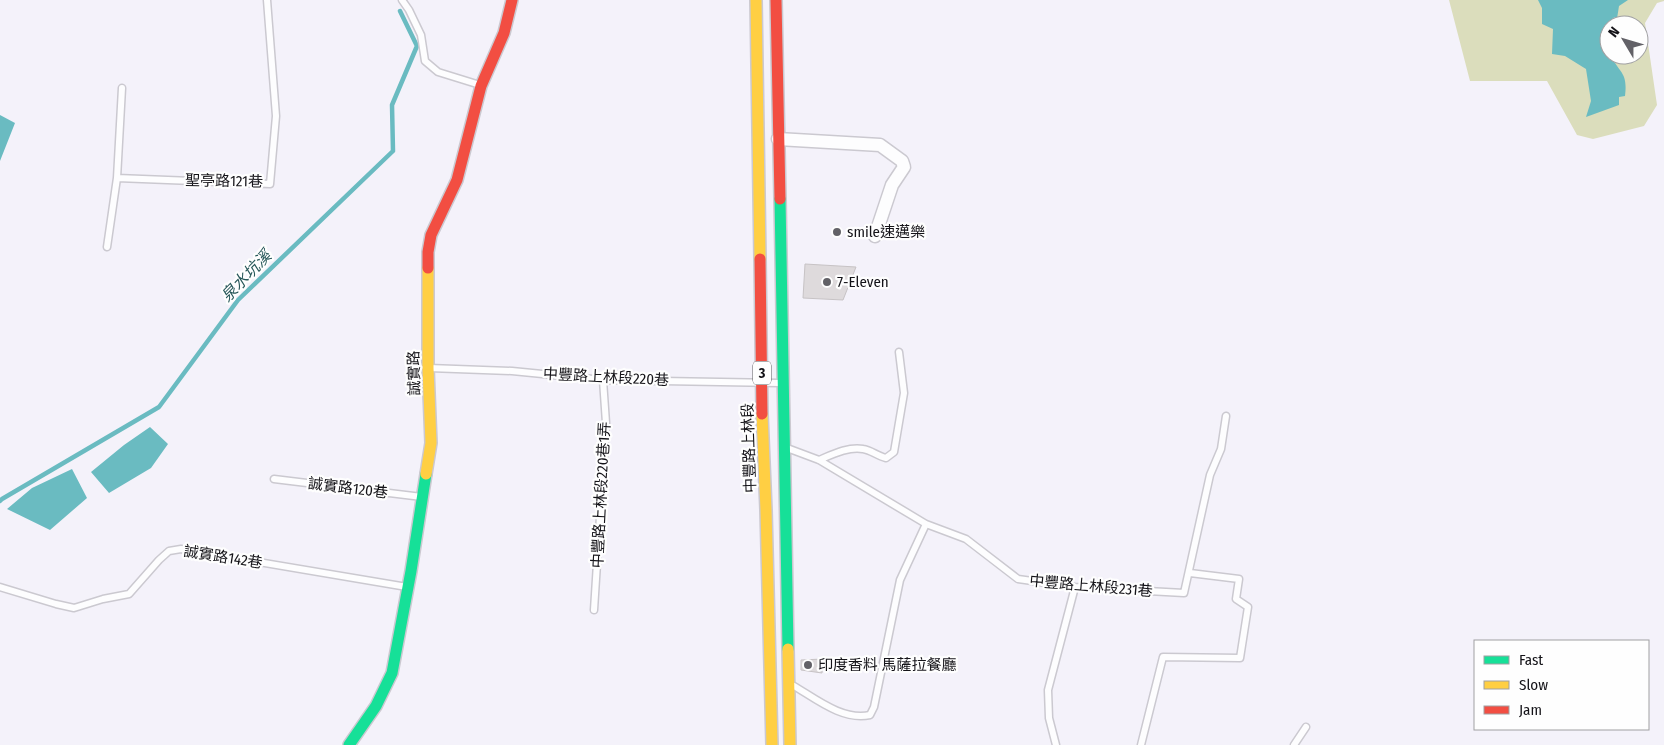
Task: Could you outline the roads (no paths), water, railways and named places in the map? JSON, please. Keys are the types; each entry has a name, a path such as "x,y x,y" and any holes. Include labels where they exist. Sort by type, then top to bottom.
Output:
{"main road":[{"name":"誠實路","path":"348,745 376,706 392,673 423,497 431,443 428,368 428,252 431,235 457,180 481,86 504,34 512,0"},
{"name":"中豐路上林段","path":"756,0 772,745"},
{"name":"3","path":"776,0 784,383 781,446 790,684 790,745"}],"street":[{"path":"778,139 880,145 902,161 904,167 892,185 875,236"}],"lane":[{"name":"聖亭路121巷","path":"117,178 270,184 276,116 267,0"},
{"path":"402,0 421,35 425,61 438,72 481,86"},
{"path":"107,247 117,178 122,88"},
{"path":"819,460 856,448 865,449 886,458 894,452 904,394 899,352"},
{"name":"中豐路上林段220巷","path":"428,368 512,371 604,380 784,383"},
{"name":"中豐路上林段220巷1弄","path":"594,610 606,423 604,380"},
{"name":"中豐路上林段231巷","path":"781,446 819,460 926,524 966,539 1018,579 1075,587 1184,593 1190,573 1210,475 1220,449 1226,416"},
{"name":"誠實路120巷","path":"274,479 423,497"},
{"path":"790,684 833,709 860,717 870,715 874,707 900,580 926,524"},
{"name":"誠實路142巷","path":"0,586 74,608 102,599 129,594 159,560 170,551 180,550 408,587"},
{"path":"1140,745 1163,657 1240,658 1248,606 1236,599 1239,579 1190,573"},
{"path":"1056,745 1049,718 1048,690 1075,587"},
{"path":"1294,745 1306,727"}],"water":[{"path":"1538,0 1628,0 1619,6 1618,15 1599,15 1599,65 1617,65 1624,77 1625,96 1619,97 1619,105 1586,117 1591,101 1586,69 1565,56 1552,54 1553,29 1542,24 1542,8"},
{"path":"0,115 15,123 0,161"},
{"path":"150,427 168,444 151,468 109,493 91,472"},
{"path":"72,469 87,498 50,530 7,509 32,488"}],"waterway":[{"name":"泉水坑溪","path":"0,501 159,407 238,300 393,151 392,105 417,46 400,11"}],"place":[{"name":"smile速邁樂","path":"837,232"},
{"name":"7-Eleven","path":"827,282"},
{"name":"印度香料 馬薩拉餐廳","path":"808,665"}]}
